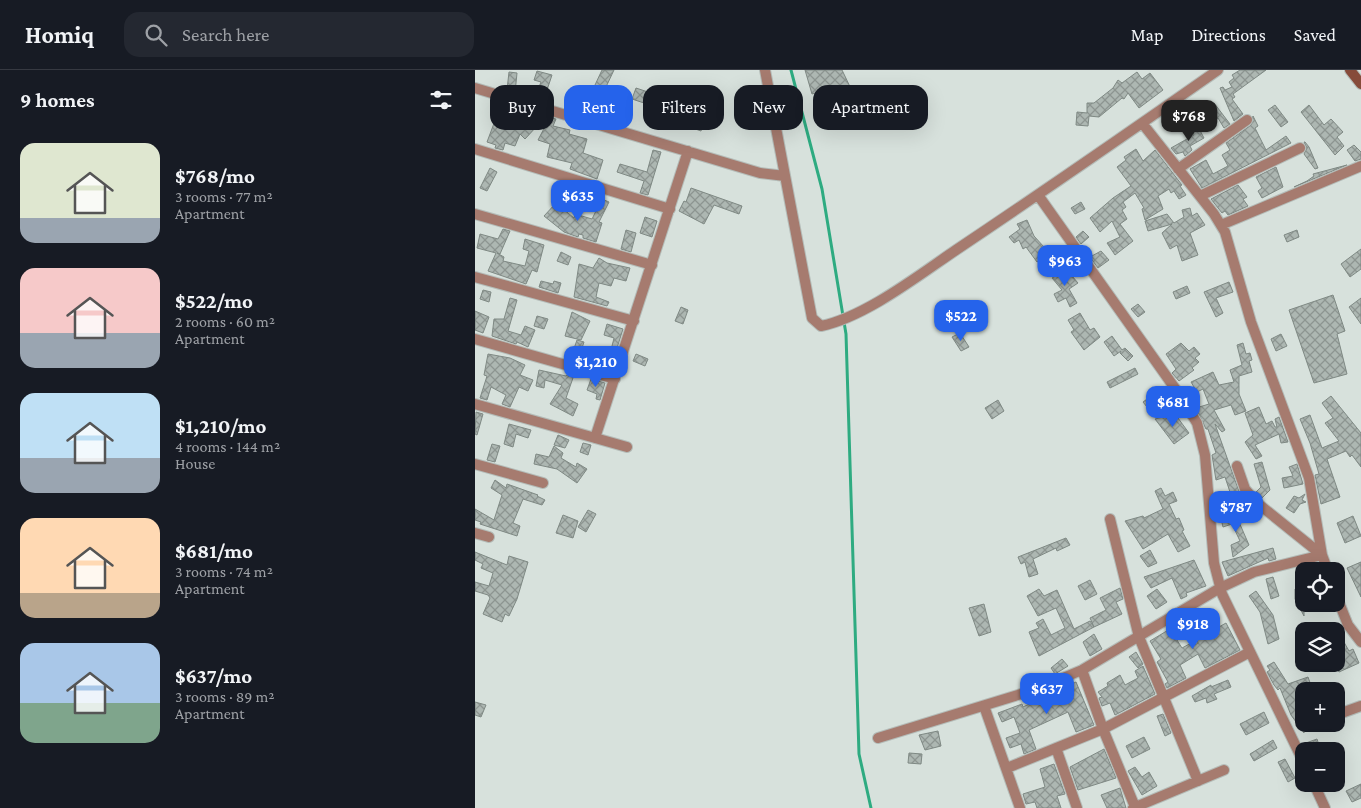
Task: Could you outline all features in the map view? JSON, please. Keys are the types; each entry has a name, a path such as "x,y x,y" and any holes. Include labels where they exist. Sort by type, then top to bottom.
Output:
{"main road":[{"path":"1350,70 1361,84"}],"street":[{"path":"765,70 812,318 821,326 868,307 1038,196 1218,70"},
{"path":"475,88 760,172 785,176"},
{"path":"1178,169 1247,120"},
{"path":"1142,123 1221,225 1251,322 1309,478 1325,562"},
{"path":"1200,196 1300,148"},
{"path":"475,149 670,209"},
{"path":"595,438 688,151"},
{"path":"1221,225 1361,166"},
{"path":"1038,196 1179,394 1197,423 1205,456 1214,562 1221,588 1295,745"},
{"path":"475,214 652,265"},
{"path":"475,277 634,321"},
{"path":"475,339 615,379"},
{"path":"475,404 627,447"},
{"path":"475,464 543,483"},
{"path":"1237,466 1245,489 1256,502 1322,555"},
{"path":"1110,519 1139,637 1198,781"},
{"path":"475,533 489,537"},
{"path":"877,738 1034,690 1083,670 1221,588 1254,572 1322,555"},
{"path":"1343,612 1348,625 1361,642"},
{"path":"1007,768 1103,729 1250,652"},
{"path":"1083,670 1103,729 1134,808 1225,770"},
{"path":"984,706 1020,808"},
{"path":"1345,712 1361,706"},
{"path":"1056,748 1077,808"},
{"path":"1317,792 1325,808"}],"building":[{"path":"602,70 614,70 607,85 595,85"},
{"path":"805,70 842,70 849,85 813,85 812,94"},
{"path":"1240,70 1266,70 1233,94 1235,97 1232,99 1243,114 1234,121 1220,88 1223,87 1225,90 1232,87 1229,82 1234,78 1232,75"},
{"path":"537,71 552,75 549,85 540,85 541,82 534,80"},
{"path":"509,72 517,73 516,85 508,85"},
{"path":"1137,72 1142,79 1150,73 1163,90 1139,108 1128,93 1124,99 1122,98 1099,117 1089,116 1088,126 1076,125 1077,112 1087,113 1087,103 1094,103 1113,88 1118,80 1122,83"},
{"path":"636,88 643,90 643,103 633,99"},
{"path":"1214,103 1230,124 1224,128 1218,118 1206,124 1198,115"},
{"path":"1275,105 1288,122 1281,127 1268,110"},
{"path":"1309,105 1324,125 1331,119 1343,132 1337,137 1344,146 1335,155 1301,112"},
{"path":"1253,116 1258,126 1255,128 1266,150 1286,136 1291,143 1202,188 1190,169 1206,160 1213,174 1228,166 1222,155 1230,150 1226,143 1251,125"},
{"path":"1196,123 1204,138 1190,146 1192,150 1185,156 1183,152 1176,154 1171,148 1194,135 1190,127"},
{"path":"554,126 570,130 569,134 587,139 583,153 603,160 597,179 570,169 572,163 547,157 550,144 538,140 543,130 554,130"},
{"path":"492,130 533,130 525,139 520,134 515,146 505,143 503,150 495,148 496,145 487,142"},
{"path":"1304,142 1309,147 1318,168 1315,169 1304,154 1307,148"},
{"path":"1354,145 1361,152 1361,159 1355,161 1347,150"},
{"path":"1136,149 1143,161 1155,150 1182,185 1180,186 1186,195 1179,199 1174,191 1171,193 1169,189 1158,196 1163,209 1145,220 1142,209 1144,208 1135,193 1123,202 1126,207 1122,210 1127,219 1120,224 1133,241 1115,255 1107,243 1120,237 1112,221 1100,232 1090,218 1113,198 1131,186 1117,167 1126,160 1124,157"},
{"path":"653,150 661,152 648,195 640,193 644,181 617,172 620,164 647,172"},
{"path":"1347,165 1294,187 1307,181 1314,176 1313,174"},
{"path":"1276,167 1283,187 1262,198 1258,191 1262,188 1256,177"},
{"path":"490,168 497,172 487,191 480,188"},
{"path":"1238,185 1247,197 1243,199 1248,206 1228,215 1225,211 1222,213 1211,199"},
{"path":"691,188 742,206 739,214 714,205 704,224 679,211 684,201 686,202"},
{"path":"602,199 609,202 599,222 602,223 596,242 583,238 583,235 579,234 578,237 564,232 544,216 556,203 574,218 575,214 592,219"},
{"path":"1081,202 1085,209 1075,214 1071,208"},
{"path":"1190,208 1192,216 1197,213 1205,225 1190,233 1198,255 1182,261 1177,245 1170,249 1162,233 1172,224 1148,231 1145,221 1167,214 1174,223 1184,217 1182,210"},
{"path":"645,217 657,221 652,237 640,233"},
{"path":"1027,220 1034,236 1044,247 1041,250 1046,255 1037,262 1026,247 1023,249 1019,240 1014,243 1009,237 1020,229 1017,224"},
{"path":"503,229 510,231 500,254 497,253 504,257 503,261 525,266 529,251 523,249 525,239 544,245 537,272 532,270 526,284 488,271 496,253 477,248 480,234 498,239"},
{"path":"626,230 636,233 631,252 621,249"},
{"path":"1297,230 1299,237 1287,242 1284,235"},
{"path":"1083,231 1089,237 1081,244 1076,237"},
{"path":"1361,249 1361,269 1350,277 1341,264"},
{"path":"1101,251 1109,260 1098,268 1090,257"},
{"path":"561,252 571,257 568,265 557,261"},
{"path":"599,258 607,263 630,268 626,281 614,278 611,286 599,283 596,297 609,302 607,306 574,297 579,264 593,268"},
{"path":"1067,270 1078,283 1069,289 1077,303 1070,307 1066,298 1058,302 1054,294 1062,290 1052,278"},
{"path":"541,281 553,284 554,281 561,283 558,293 539,287"},
{"path":"1229,282 1233,292 1216,298 1223,313 1216,317 1204,292"},
{"path":"1187,286 1190,293 1176,299 1173,292"},
{"path":"483,290 491,292 489,302 480,299"},
{"path":"1333,295 1345,331 1337,334 1347,374 1314,383 1289,310"},
{"path":"510,298 517,300 508,331 521,335 525,326 535,330 528,347 517,342 516,344 492,336 494,319 504,319"},
{"path":"1361,298 1361,324 1349,307"},
{"path":"1138,304 1145,312 1138,317 1131,309"},
{"path":"681,307 688,310 683,324 675,321"},
{"path":"475,311 489,317 483,333 475,330"},
{"path":"572,312 590,321 581,340 565,336"},
{"path":"1080,313 1090,330 1094,328 1100,337 1084,350 1071,332 1074,330 1068,320"},
{"path":"537,316 548,319 544,329 534,326"},
{"path":"607,324 623,329 610,370 594,366 596,359 608,362 614,338 604,335"},
{"path":"960,333 969,347 961,351 952,337"},
{"path":"1281,334 1287,346 1276,351 1271,339"},
{"path":"1112,336 1122,350 1125,348 1133,356 1128,361 1120,353 1121,351 1114,356 1104,342"},
{"path":"577,340 584,342 578,360 571,357"},
{"path":"1181,343 1189,351 1194,347 1200,354 1195,358 1199,362 1192,368 1194,370 1179,381 1172,373 1176,369 1166,354"},
{"path":"1243,343 1246,354 1250,353 1252,360 1249,361 1252,372 1239,376 1239,394 1246,411 1235,415 1231,405 1214,410 1225,430 1222,432 1215,424 1241,497 1233,501 1225,477 1216,480 1212,455 1216,453 1208,429 1206,429 1196,408 1209,404 1203,389 1197,392 1191,382 1213,372 1219,385 1234,382 1230,370 1242,365 1237,345"},
{"path":"488,354 510,358 525,365 520,375 533,380 528,391 519,387 510,407 502,404 506,395 491,387 487,400 480,398 487,376 484,375"},
{"path":"636,354 648,359 645,366 633,361"},
{"path":"1135,368 1138,374 1110,388 1107,382"},
{"path":"539,370 566,376 570,373 574,375 566,398 578,404 573,416 550,404 562,385 545,380 544,388 536,386"},
{"path":"591,379 605,383 600,400 596,399 597,394 587,390"},
{"path":"1158,391 1170,408 1155,417 1143,402"},
{"path":"1331,396 1361,433 1361,467 1352,455 1350,457 1346,451 1327,459 1340,497 1321,504 1315,475 1319,474 1310,443 1300,419 1310,415 1322,448 1339,441 1325,423 1333,418 1322,403"},
{"path":"998,400 1004,411 992,419 985,408"},
{"path":"1259,407 1266,424 1272,421 1275,427 1277,427 1275,419 1279,417 1288,442 1281,443 1279,434 1255,445 1262,456 1256,459 1245,442 1253,435 1245,413"},
{"path":"476,412 483,414 477,435 475,434"},
{"path":"1175,414 1189,433 1174,444 1155,419"},
{"path":"509,424 531,430 528,438 516,434 513,447 504,444"},
{"path":"558,435 569,440 565,448 554,445"},
{"path":"583,443 591,445 588,455 580,452"},
{"path":"492,444 500,446 495,462 487,460"},
{"path":"554,446 563,453 561,458 576,467 577,463 587,469 577,483 557,469 534,464 536,454 549,457"},
{"path":"1262,462 1270,490 1262,498 1256,492 1261,487 1254,464"},
{"path":"1297,464 1303,484 1284,488 1282,478 1293,476 1289,467"},
{"path":"495,480 506,488 507,484 538,495 545,500 542,505 523,499 513,523 520,526 517,536 480,524 481,522 475,520 475,509 494,520 502,495 491,488"},
{"path":"1161,488 1165,496 1173,492 1177,501 1169,504 1176,519 1179,518 1184,530 1182,531 1190,546 1178,552 1168,534 1143,549 1125,521 1143,516 1144,518 1163,509 1155,491"},
{"path":"1305,494 1302,500 1306,502 1300,504 1294,513 1286,508 1294,496 1299,498"},
{"path":"588,510 596,514 586,532 578,527"},
{"path":"1240,513 1242,521 1239,522 1249,545 1233,557 1231,545 1240,541 1232,524 1223,527 1221,519"},
{"path":"563,515 578,521 573,538 556,533"},
{"path":"1353,516 1361,536 1345,543 1337,523"},
{"path":"1066,538 1070,545 1057,551 1056,548 1033,559 1038,574 1029,577 1025,562 1021,564 1018,557"},
{"path":"1273,548 1276,559 1269,561 1268,558 1228,576 1222,562"},
{"path":"1150,550 1157,563 1148,567 1140,556"},
{"path":"475,552 507,565 509,556 528,562 517,599 509,616 505,614 502,622 483,614 490,598 488,595 475,591 475,582 489,586 493,573 481,568 483,564 475,560"},
{"path":"1194,560 1206,586 1186,593 1187,596 1181,599 1172,578 1151,588 1144,577"},
{"path":"1361,562 1361,597 1347,568"},
{"path":"1273,577 1279,596 1271,599 1266,579"},
{"path":"1090,580 1097,594 1085,600 1078,586"},
{"path":"1120,588 1123,599 1116,602 1122,614 1094,627 1090,618 1106,610 1100,598"},
{"path":"1039,589 1044,596 1057,590 1074,629 1090,621 1094,627 1039,656 1029,632 1039,628 1036,623 1043,619 1051,635 1065,628 1056,608 1038,616 1027,596"},
{"path":"1157,589 1167,602 1156,609 1147,596"},
{"path":"1256,591 1273,615 1279,639 1268,644 1260,612 1249,596"},
{"path":"984,604 991,632 979,636 969,608"},
{"path":"1200,618 1210,632 1226,623 1240,650 1205,668 1198,654 1180,665 1186,678 1167,688 1165,684 1168,682 1157,662 1161,659 1150,641 1170,629 1182,648 1193,642 1195,645 1198,643 1190,622"},
{"path":"1094,634 1102,649 1090,656 1083,642"},
{"path":"1345,644 1349,651 1353,649 1359,663 1345,669"},
{"path":"1136,652 1143,664 1138,668 1129,657"},
{"path":"1062,659 1068,666 1055,674 1051,668"},
{"path":"1274,662 1288,684 1308,677 1310,682 1295,682 1295,721 1280,688 1278,690 1267,672 1270,670 1267,666"},
{"path":"1143,666 1155,694 1115,715 1110,703 1102,706 1099,698 1102,697 1098,692 1108,686 1107,683 1120,675 1125,685 1138,678 1135,671"},
{"path":"1228,680 1231,687 1214,694 1217,699 1207,703 1206,698 1195,702 1192,696 1211,685 1211,687"},
{"path":"1076,682 1094,725 1076,732 1068,712 1029,730 1036,749 1024,754 1021,744 1010,748 1006,738 1020,733 1014,717 1002,722 998,713 1022,704 1023,707"},
{"path":"475,702 486,705 481,717 475,715"},
{"path":"1264,712 1269,723 1246,735 1240,724"},
{"path":"1163,714 1171,733 1165,736 1157,716"},
{"path":"938,731 941,746 925,750 919,735"},
{"path":"1144,737 1150,749 1132,758 1126,746"},
{"path":"1273,740 1277,748 1254,761 1250,754"},
{"path":"1104,749 1116,778 1078,790 1070,767"},
{"path":"909,753 922,754 921,764 908,763"},
{"path":"1285,759 1295,778 1288,782 1278,762"},
{"path":"1054,764 1065,794 1057,796 1061,808 1037,808 1035,802 1026,804 1023,794 1045,787 1040,769"},
{"path":"1135,767 1142,777 1149,772 1157,786 1142,795 1128,771"},
{"path":"1361,784 1361,798 1352,802 1346,791"},
{"path":"1120,788 1126,808 1107,808 1101,795"}],"waterway":[{"path":"791,70 822,189 846,334 859,754 871,808"}]}
